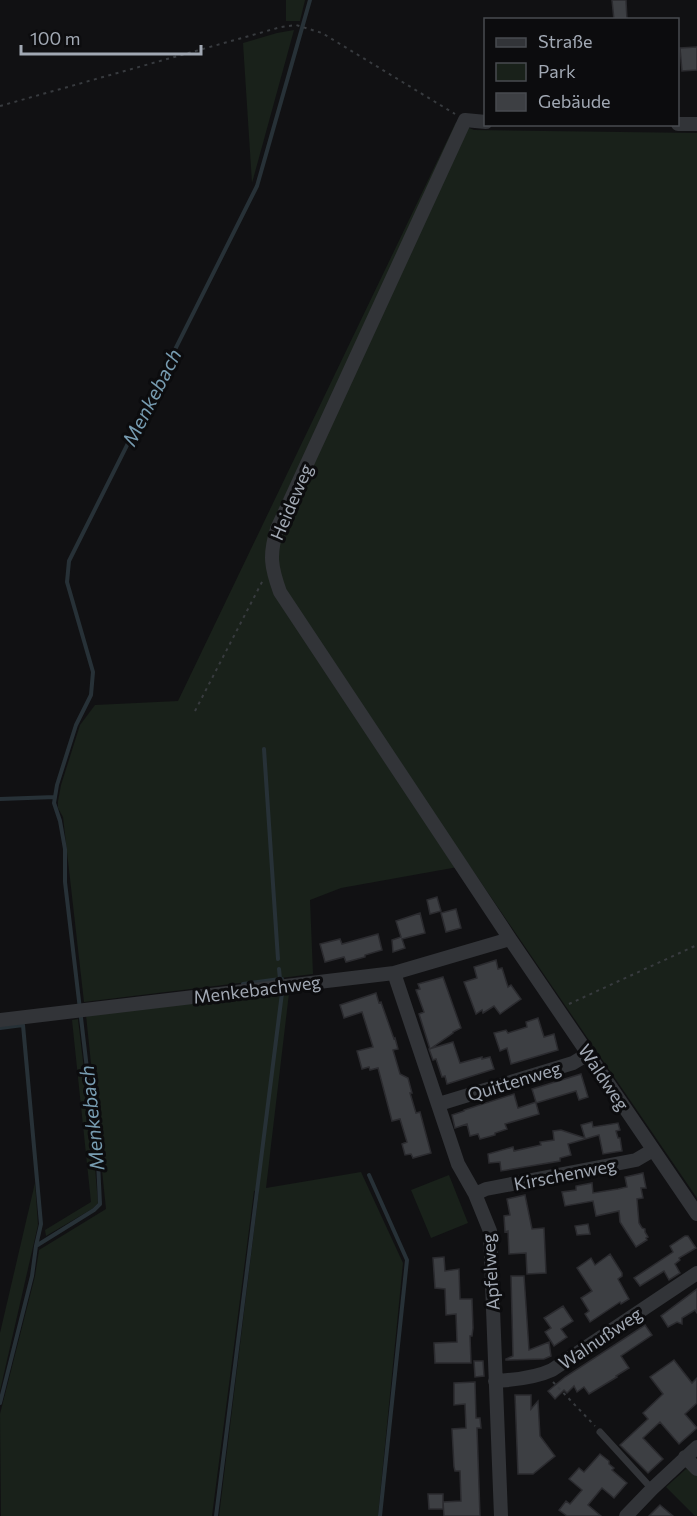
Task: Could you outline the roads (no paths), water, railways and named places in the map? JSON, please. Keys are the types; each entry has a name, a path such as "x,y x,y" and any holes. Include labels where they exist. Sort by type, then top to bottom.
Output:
{"street":[{"name":"Heideweg","path":"484,122 465,120 277,529 272,546 273,570 280,592 510,939"},
{"path":"679,124 697,124"},
{"name":"Menkebachweg","path":"0,1020 394,973 510,939"},
{"name":"Waldweg","path":"510,939 697,1214"},
{"name":"Apfelweg","path":"394,973 458,1164 475,1194 490,1231 501,1516"},
{"name":"Quittenweg","path":"439,1104 573,1063 588,1054"},
{"name":"Kirschenweg","path":"475,1194 486,1189 636,1160 653,1150"},
{"name":"Walnußweg","path":"495,1382 546,1373 697,1273"},
{"path":"626,1516 697,1447"},
{"path":"685,1457 697,1469"}],"lane":[{"path":"600,1432 652,1489"}],"waterway":[{"name":"Menkebach","path":"0,1403 32,1276 36,1246 100,1204 98,1162 65,882 65,849 54,803 57,785 76,725 91,695 93,672 67,582 69,561 257,186 310,0"},
{"path":"264,749 278,959"},
{"name":"Menkebach","path":"0,799 55,797"},
{"path":"279,969 280,979 282,979"},
{"path":"243,984 280,979"},
{"path":"216,1516 282,993"},
{"path":"0,1028 23,1025 41,1224 36,1246"},
{"path":"369,1175 407,1260 380,1516"}]}
